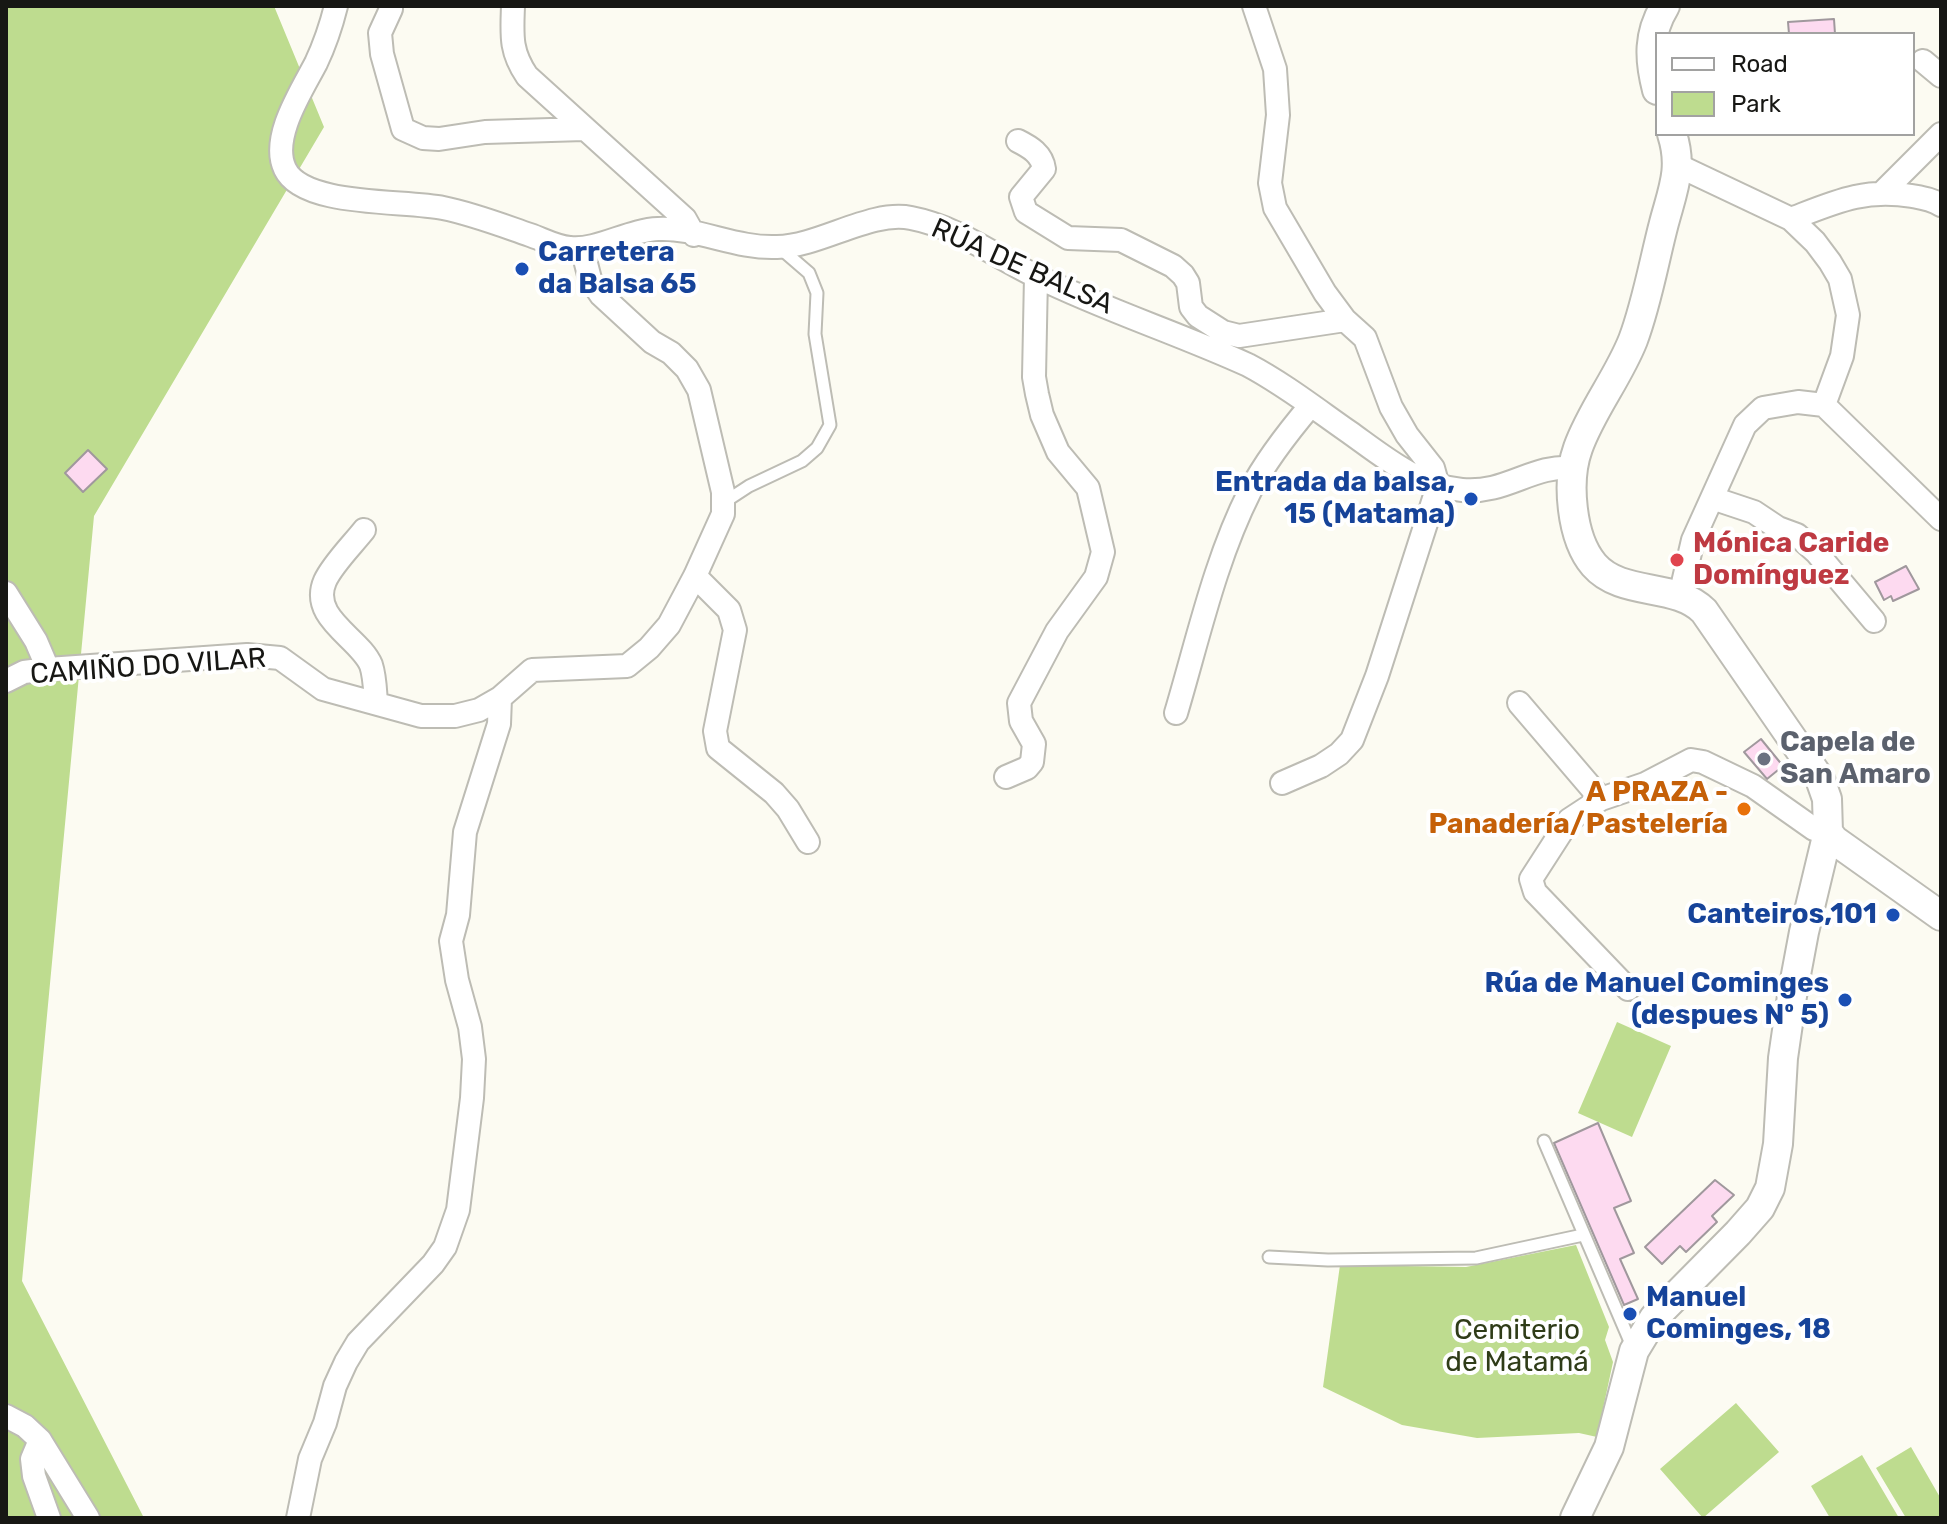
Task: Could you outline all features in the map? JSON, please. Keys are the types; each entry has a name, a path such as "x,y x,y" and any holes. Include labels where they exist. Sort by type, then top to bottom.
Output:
{"street":[{"name":"RÚA DE BALSA","path":"336,6 330,30 286,126 281,158 291,178 304,189 321,195 413,202 446,208 566,248 582,248 647,230 674,230 754,247 779,247 834,235 878,219 910,218 958,233 1036,276 1273,378 1395,466 1438,486 1480,491 1503,487 1550,469 1574,468"},
{"path":"513,6 515,60 543,93 685,219 694,235"},
{"path":"1254,6 1275,69 1277,90 1277,136 1270,195 1325,293 1345,320 1365,338 1391,407 1407,435 1433,468 1438,486 1377,676 1352,740 1321,766 1282,783"},
{"path":"1655,79 1650,50 1654,28 1665,6"},
{"path":"391,9 380,33 382,54 403,129 423,138 439,139 485,132 584,129"},
{"path":"1923,61 1941,76"},
{"path":"1884,191 1941,134"},
{"path":"1575,1518 1609,1447 1634,1351 1654,1318 1738,1233 1760,1208 1770,1188 1778,1144 1783,1058 1792,996 1828,832 1827,799 1820,779 1710,619 1698,605 1680,596 1628,583 1602,572 1580,539 1574,518 1574,468 1578,446 1633,340 1679,166 1672,136"},
{"path":"1018,141 1031,147 1043,162 1044,169 1021,197 1026,212 1068,238 1121,240 1173,266 1188,283 1191,320 1205,339 1203,346"},
{"path":"1679,166 1791,219 1830,262 1844,294 1848,315 1847,337 1824,405"},
{"path":"1791,219 1858,195 1884,191 1932,199 1941,205"},
{"name":"CAMIÑO DO VILAR","path":"6,681 24,672 48,669 247,655 280,658 323,689 421,716 455,716 479,710 500,698 532,670 627,666 649,648 669,625 723,514 723,492 699,390 687,369 601,295 590,279 582,248"},
{"path":"1006,777 1027,768 1032,762 1034,744 1021,721 1019,703 1057,631 1096,577 1103,552 1088,488 1058,452 1042,415 1034,377 1036,276"},
{"path":"1191,307 1198,316 1231,335 1345,320"},
{"path":"1680,596 1693,540 1745,425 1763,408 1798,402 1824,405 1941,519"},
{"path":"1176,713 1240,513 1264,468 1311,405"},
{"path":"1712,498 1754,512 1778,528 1797,535 1816,552 1874,621"},
{"path":"364,530 324,582 324,601 337,627 370,664 376,703"},
{"path":"695,576 729,610 735,630 715,731 718,748 774,793 808,842"},
{"path":"6,593 36,641 48,669"},
{"path":"298,1518 310,1459 346,1362 358,1342 433,1264 445,1247 458,1210 474,1059 451,941 458,915 465,832 499,724 500,698"},
{"path":"1519,703 1601,799"},
{"path":"1628,989 1535,892 1531,879 1569,820 1601,799 1645,784 1691,760 1703,762 1753,786 1814,829 1828,832 1834,840 1941,916"},
{"path":"6,1416 25,1426 40,1440 88,1518"},
{"path":"40,1440 32,1459 34,1476 49,1518"}],"lane":[{"path":"723,503 749,486 802,461 817,448 830,425 815,334 817,293 809,273 779,247"},
{"path":"1544,1141 1634,1351"},
{"path":"1269,1257 1328,1260 1476,1258 1583,1235"}],"green space":[{"path":"6,6 274,6 324,127 94,516 22,1281 144,1518 6,1518"},
{"path":"1617,1022 1671,1046 1632,1137 1578,1113"},
{"name":"Cemiterio de Matamá","path":"1576,1245 1609,1327 1605,1340 1613,1362 1597,1437 1579,1433 1477,1438 1402,1425 1323,1387 1340,1265 1466,1267"},
{"path":"1736,1403 1779,1452 1703,1518 1660,1469"},
{"path":"1911,1447 1941,1499 1941,1518 1906,1518 1876,1468"},
{"path":"1862,1455 1899,1518 1830,1518 1811,1486"}],"building":[{"path":"1834,19 1835,32 1789,32 1788,22"},
{"path":"88,450 107,469 83,492 65,473"},
{"path":"1906,566 1919,589 1893,601 1891,596 1884,600 1875,582"},
{"name":"Capela de San Amaro","path":"1761,739 1783,766 1767,779 1744,752"},
{"path":"1598,1123 1631,1201 1614,1208 1634,1253 1620,1259 1638,1299 1624,1305 1554,1143"},
{"path":"1715,1180 1734,1195 1712,1216 1717,1222 1686,1252 1680,1246 1662,1264 1645,1247"}],"place":[{"name":"Carretera da Balsa 65","path":"522,269"},
{"name":"Entrada da balsa, 15 (Matama)","path":"1471,499"},
{"name":"Mónica Caride Domínguez","path":"1677,560"},
{"name":"Capela de San Amaro","path":"1764,759"},
{"name":"A PRAZA - Panadería/Pastelería","path":"1744,809"},
{"name":"Canteiros,101","path":"1893,915"},
{"name":"Rúa de Manuel Cominges (despues Nº 5)","path":"1845,1000"},
{"name":"Manuel Cominges, 18","path":"1630,1314"}]}
